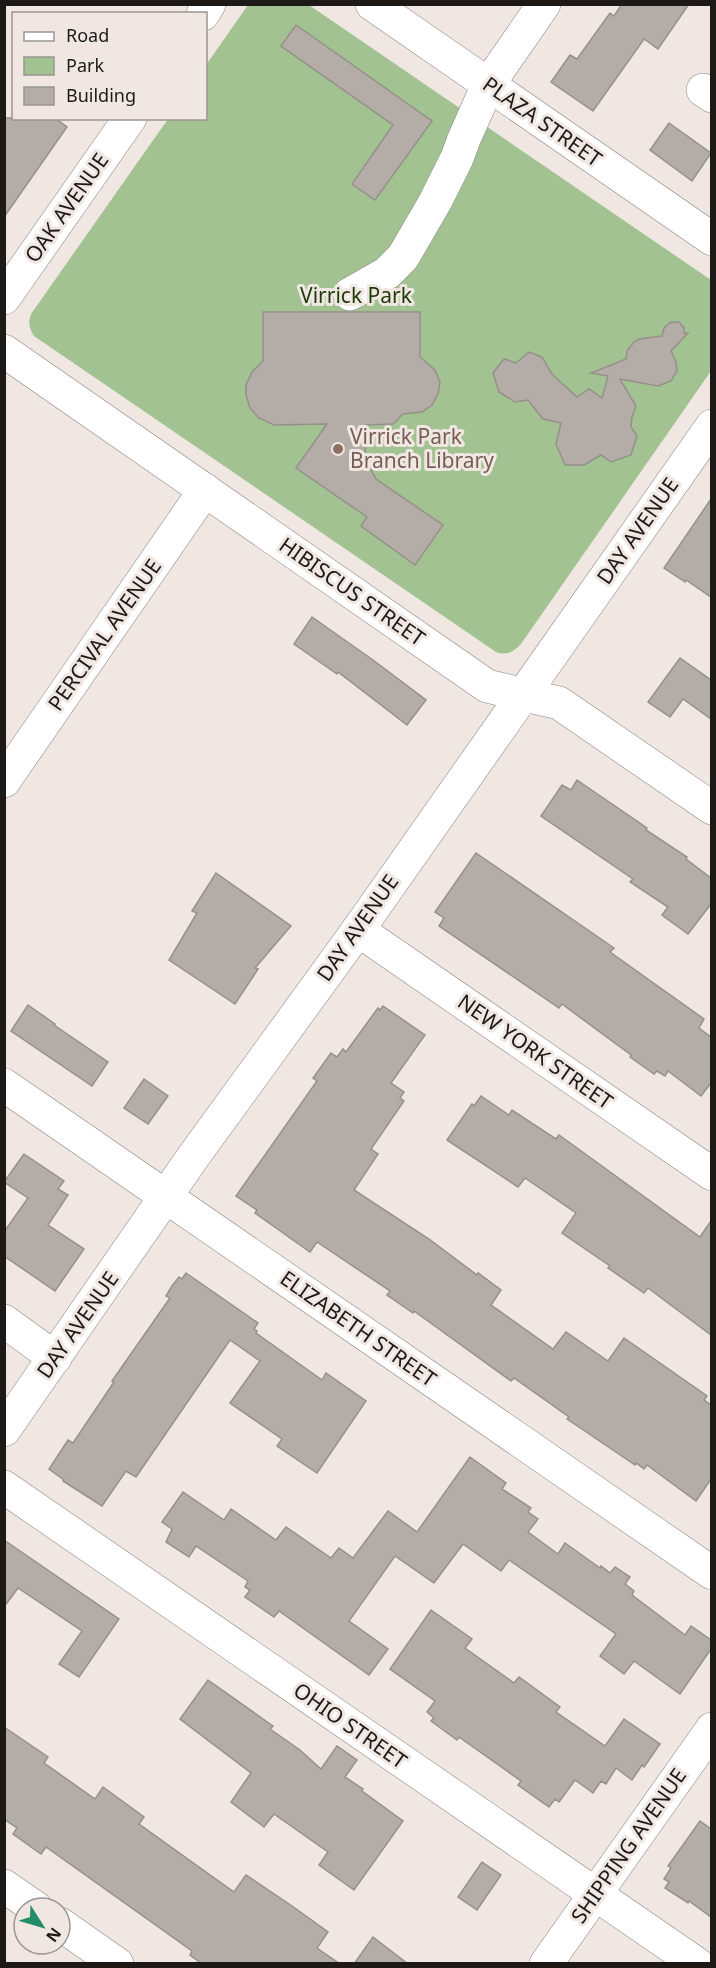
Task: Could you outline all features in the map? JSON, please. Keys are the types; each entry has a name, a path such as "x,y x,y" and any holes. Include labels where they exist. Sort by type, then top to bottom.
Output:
{"street":[{"name":"PLAZA STREET","path":"372,4 711,239"},
{"path":"350,294 387,273 403,257 457,158 488,85 544,4"},
{"name":"OAK AVENUE","path":"4,298 129,120"},
{"name":"HIBISCUS STREET","path":"4,351 487,686 559,703 711,808"},
{"name":"DAY AVENUE","path":"4,1430 166,1197 358,930 524,693 708,439"},
{"name":"PERCIVAL AVENUE","path":"4,781 205,490"},
{"name":"NEW YORK STREET","path":"358,930 711,1174"},
{"name":"ELIZABETH STREET","path":"4,1085 711,1573"},
{"path":"4,1322 55,1358"},
{"name":"OHIO STREET","path":"4,1488 697,1964"},
{"name":"SHIPPING AVENUE","path":"546,1964 711,1729"},
{"path":"4,1886 19,1896"},
{"path":"72,1932 117,1964"}],"green space":[{"name":"Virrick Park","path":"248,5 309,5 711,280 711,371 521,644 510,652 503,654 496,652 34,336 29,323 31,314 167,120 207,120 207,64"}],"building":[{"path":"622,4 689,4 658,49 644,39 593,111 551,82 570,55 577,59 610,13 614,16"},
{"path":"296,25 432,121 375,200 352,184 393,125 281,46"},
{"path":"4,118 58,120 67,127 4,217"},
{"path":"669,123 711,153 692,181 650,150"},
{"name":"Virrick Park Branch Library","path":"263,312 420,312 420,357 435,370 440,382 438,394 432,405 422,412 403,414 393,424 366,425 365,460 376,479 443,525 415,565 361,526 367,517 296,468 327,424 274,425 259,418 250,408 246,385 252,372 263,361"},
{"path":"671,322 679,322 684,328 684,333 688,333 671,351 677,371 671,381 658,386 620,379 636,406 631,427 637,436 631,455 611,462 601,455 584,465 565,465 556,444 561,423 543,419 528,400 515,402 499,392 493,373 504,359 516,363 529,352 542,357 552,374 577,397 589,389 602,398 608,376 591,373 626,359 627,351 634,342 639,339 662,336 664,328"},
{"path":"711,499 711,597 664,568"},
{"path":"312,617 426,700 407,725 338,672 337,674 294,644"},
{"path":"680,658 711,680 711,719 683,699 670,717 648,702"},
{"path":"577,780 687,857 686,859 711,878 711,904 688,934 662,915 668,907 630,882 633,879 541,816 562,785 571,790"},
{"path":"476,853 614,948 610,952 704,1019 699,1028 711,1037 711,1083 701,1096 668,1071 665,1076 657,1071 654,1074 562,1004 559,1008 439,926 444,918 435,912"},
{"path":"216,873 291,926 255,968 258,969 235,1004 169,960 197,913 192,911"},
{"path":"28,1005 108,1062 92,1086 11,1031"},
{"path":"383,1006 425,1035 391,1083 404,1092 400,1098 404,1101 371,1149 378,1154 354,1190 501,1290 491,1305 553,1349 566,1332 608,1361 624,1338 707,1396 704,1400 711,1405 711,1479 696,1501 647,1465 644,1469 636,1463 635,1465 567,1419 569,1417 514,1378 511,1381 414,1311 413,1313 387,1295 390,1291 317,1242 310,1252 255,1213 257,1210 236,1196 317,1081 313,1078 331,1053 337,1057 343,1049 346,1052 378,1008 380,1010"},
{"path":"144,1079 168,1096 148,1124 124,1108"},
{"path":"481,1096 509,1115 512,1110 556,1139 559,1135 700,1237 711,1221 711,1335 648,1288 644,1293 562,1233 576,1213 525,1178 518,1187 447,1140 472,1104 474,1106"},
{"path":"24,1154 64,1181 58,1189 68,1195 48,1225 84,1249 55,1291 4,1256 4,1232 28,1198 4,1182"},
{"path":"186,1273 258,1323 254,1329 256,1333 322,1380 326,1373 366,1401 317,1473 277,1446 282,1439 230,1403 260,1361 230,1340 136,1477 126,1471 102,1506 63,1481 49,1469 68,1440 73,1443 114,1382 112,1381 170,1298 166,1296 172,1286 179,1277 182,1279"},
{"path":"470,1457 506,1483 502,1489 531,1508 528,1512 538,1519 528,1532 558,1554 565,1543 610,1573 615,1567 630,1577 625,1584 634,1591 632,1595 685,1635 691,1626 711,1640 711,1649 680,1694 634,1661 624,1674 600,1656 616,1634 509,1560 501,1571 463,1544 434,1583 395,1556 349,1621 388,1649 369,1675 279,1611 274,1617 245,1597 250,1590 245,1587 248,1581 196,1546 189,1557 166,1542 172,1529 162,1522 183,1492 224,1520 231,1509 276,1540 286,1527 331,1558 339,1548 353,1558 388,1511 417,1532"},
{"path":"4,1540 119,1619 79,1677 59,1664 82,1631 18,1588 4,1607"},
{"path":"431,1610 472,1639 465,1648 514,1683 519,1677 560,1707 556,1712 605,1746 624,1719 660,1744 632,1780 616,1768 606,1784 601,1781 593,1793 575,1780 559,1802 555,1799 549,1807 518,1785 521,1781 459,1737 457,1740 431,1721 434,1718 427,1712 435,1701 390,1669"},
{"path":"208,1680 273,1726 270,1729 300,1750 321,1769 337,1746 357,1760 345,1777 403,1821 354,1890 319,1865 328,1852 274,1814 264,1827 231,1802 251,1773 180,1719"},
{"path":"4,1727 48,1757 44,1763 95,1799 103,1787 144,1817 139,1824 234,1892 246,1875 292,1906 328,1932 317,1948 340,1964 202,1964 190,1955 192,1951 46,1847 41,1854 13,1834 17,1828 4,1819"},
{"path":"700,1821 711,1829 711,1917 689,1901 688,1903 665,1888 669,1882 664,1879 671,1868 668,1866"},
{"path":"482,1862 501,1875 477,1910 458,1897"},
{"path":"373,1937 408,1964 354,1964"}],"place":[{"name":"Virrick Park Branch Library","path":"338,449"}]}
